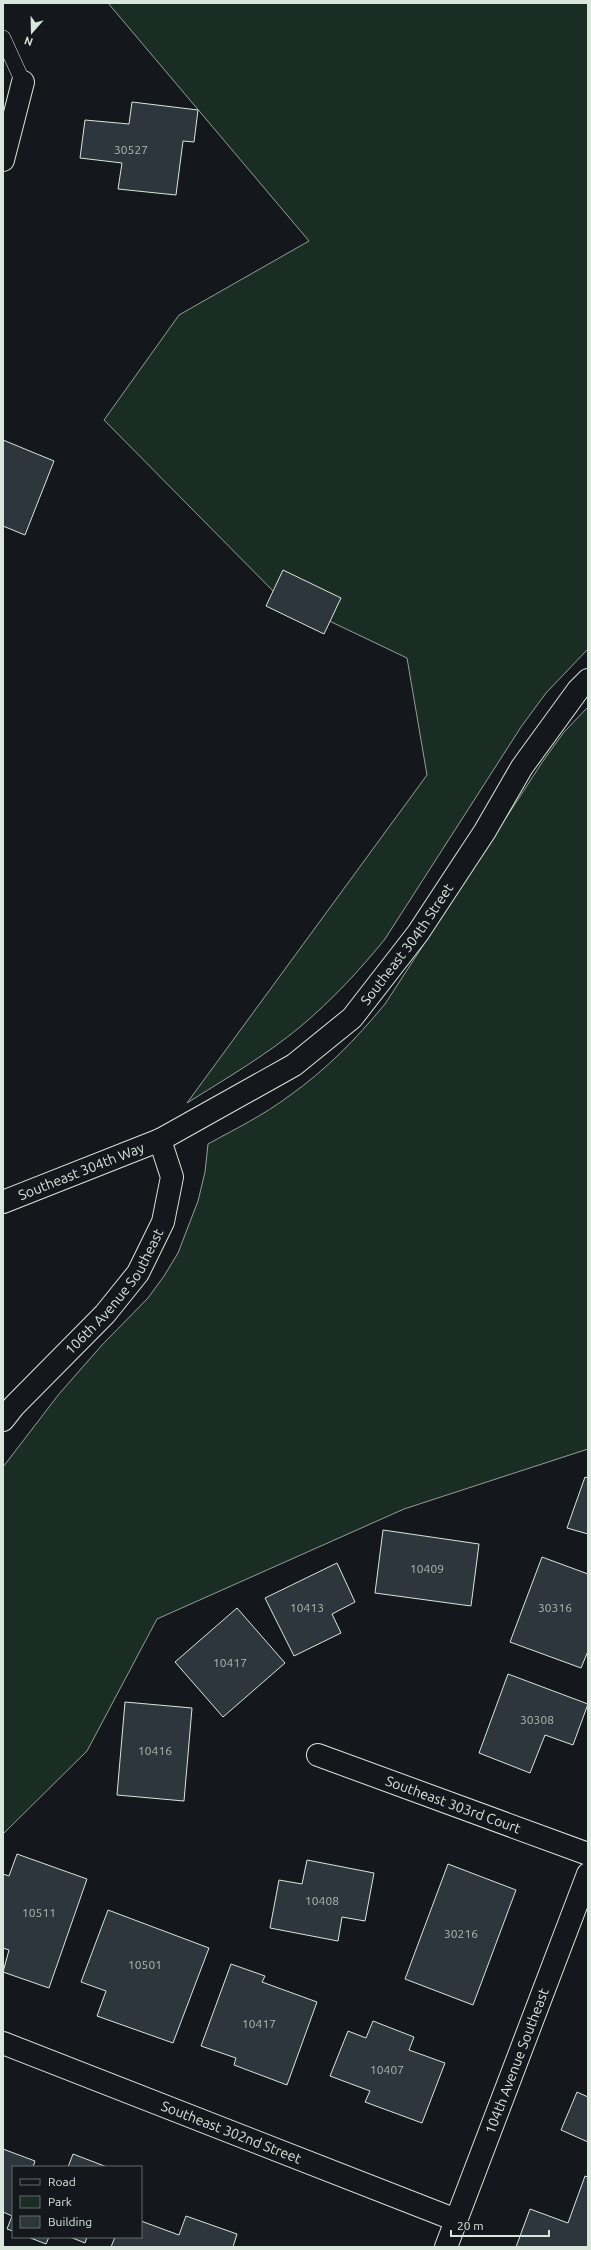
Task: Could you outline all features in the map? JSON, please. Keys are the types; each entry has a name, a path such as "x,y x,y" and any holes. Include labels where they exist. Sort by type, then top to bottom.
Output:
{"street":[{"path":"3,160 23,82"},
{"name":"Southeast 304th Street","path":"160,1140 294,1064 352,1018 418,933 485,831 522,766 578,690 588,680"},
{"name":"Southeast 304th Way","path":"3,1202 160,1140"},
{"name":"106th Avenue Southeast","path":"3,1420 14,1406 105,1314 138,1273 164,1222 172,1177 160,1140"},
{"name":"Southeast 303rd Court","path":"318,1755 588,1854"},
{"name":"104th Avenue Southeast","path":"446,2247 588,1874"},
{"name":"Southeast 302nd Street","path":"4,2044 456,2220"}],"lane":[{"path":"3,38 23,82"}],"green space":[{"path":"108,3 588,3 588,649 546,693 521,727 385,939 345,985 287,1038 245,1067 187,1103 427,775 407,658 279,597 104,420 179,315 309,241"},
{"path":"588,707 588,1449 404,1509 157,1619 87,1751 3,1834 3,1467 59,1394 102,1345 148,1298 164,1276 178,1253 198,1201 205,1172 208,1144 249,1122 303,1086 316,1076 352,1042 374,1017 385,1004 543,761 564,732"}],"building":[{"path":"132,102 198,110 194,142 183,141 176,195 118,189 122,163 80,158 85,120 129,124"},
{"path":"3,440 54,461 25,535 3,526"},
{"path":"283,570 341,598 324,634 266,606"},
{"path":"585,1477 588,1478 588,1534 567,1528"},
{"path":"383,1530 479,1544 471,1606 375,1593"},
{"path":"542,1557 588,1574 588,1651 581,1668 510,1642"},
{"path":"337,1563 355,1602 332,1614 341,1633 294,1656 265,1598"},
{"path":"237,1608 285,1663 223,1717 175,1662"},
{"path":"508,1674 588,1704 573,1745 545,1735 530,1773 479,1753"},
{"path":"125,1702 192,1708 184,1801 117,1795"},
{"path":"17,1854 87,1879 49,1988 3,1972 9,1950 3,1948 3,1874 9,1876"},
{"path":"307,1860 374,1873 365,1921 342,1917 338,1941 270,1928 279,1880 302,1884"},
{"path":"448,1864 516,1890 473,2005 405,1979"},
{"path":"108,1910 209,1948 173,2043 97,2016 106,1991 81,1982"},
{"path":"231,1964 265,1976 262,1982 317,2002 287,2085 234,2065 236,2058 201,2046"},
{"path":"373,2021 414,2037 409,2050 445,2063 422,2123 365,2102 370,2091 330,2076 348,2031 366,2038"},
{"path":"577,2092 588,2097 588,2142 561,2130"},
{"path":"3,2149 35,2161 33,2166 12,2166 12,2216 3,2212"},
{"path":"73,2154 104,2166 68,2166"},
{"path":"585,2176 588,2177 588,2247 516,2247 530,2209 568,2223"},
{"path":"12,2216 12,2231 7,2229"},
{"path":"186,2216 237,2234 233,2247 111,2247 115,2238 142,2238 142,2221 179,2235"},
{"path":"31,2238 49,2238 46,2244"},
{"path":"72,2238 87,2238 85,2243"}]}
